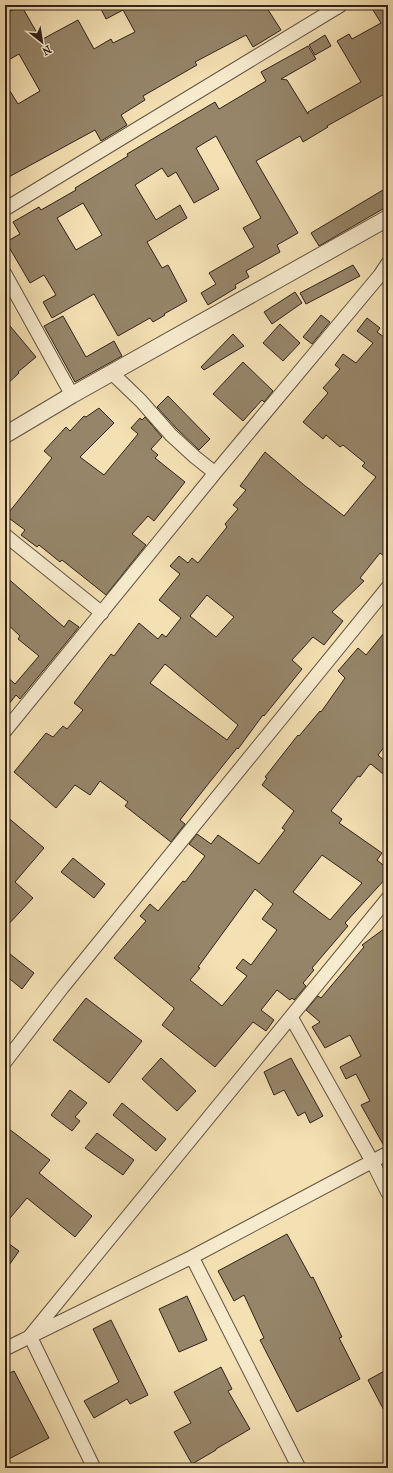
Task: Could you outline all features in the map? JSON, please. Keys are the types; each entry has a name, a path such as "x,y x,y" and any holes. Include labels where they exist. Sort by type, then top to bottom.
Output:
{"street":[{"path":"5,209 341,5"},
{"path":"5,436 72,395 388,218"},
{"path":"5,731 380,275 388,263"},
{"path":"5,274 72,395"},
{"path":"112,373 141,401 171,435 215,474"},
{"path":"5,535 102,613"},
{"path":"5,1062 62,988 388,587"},
{"path":"30,1336 388,898"},
{"path":"291,1017 372,1161 388,1193"},
{"path":"5,1349 192,1256 388,1153"},
{"path":"192,1256 299,1468"},
{"path":"30,1336 94,1468"}],"building":[{"path":"21,5 41,40 78,20 94,49 111,39 113,43 135,32 123,10 106,19 99,5 265,5 281,30 253,47 246,35 195,62 197,65 143,96 145,100 121,115 127,125 101,141 95,130 5,179 5,83 18,104 40,91 19,54 5,62 5,14"},
{"path":"381,5 388,5 388,92 327,126 328,127 303,142 300,136 256,161 298,233 277,245 280,252 246,271 249,277 235,285 236,288 208,305 201,293 216,284 209,273 254,247 243,228 261,218 216,136 196,148 219,189 194,203 176,172 168,177 162,168 135,185 156,220 180,205 187,218 147,242 162,268 168,265 187,301 153,322 150,318 118,336 94,294 52,318 43,302 56,295 44,275 30,283 6,242 20,234 13,222 39,207 41,210 76,190 75,188 128,156 127,154 215,102 219,109 266,81 261,72 308,46 316,59 281,79 287,80 308,114 308,112 361,82 337,41 349,34 352,39 381,23 373,10","holes":["83,203 102,235 76,250 57,218"]},
{"path":"325,35 331,46 315,55 309,45"},
{"path":"388,187 388,206 319,246 311,233"},
{"path":"353,265 360,276 306,304 300,293"},
{"path":"295,292 302,303 272,324 264,312"},
{"path":"321,315 330,322 312,344 303,337"},
{"path":"63,316 86,357 114,341 122,356 75,382 44,326"},
{"path":"367,318 380,328 377,332 388,340 388,559 380,553 360,578 364,581 332,612 343,621 324,645 313,637 292,660 302,669 264,716 263,715 238,749 237,748 180,820 185,824 171,842 125,806 128,802 100,781 90,795 75,785 56,808 14,772 46,733 53,737 63,726 67,729 83,710 74,703 111,654 114,656 139,623 158,639 162,634 166,637 181,618 159,600 180,574 170,566 179,556 188,563 192,558 198,563 227,527 225,524 238,509 233,505 246,490 240,486 265,452 344,516 376,477 362,466 365,463 343,445 340,447 326,435 323,439 303,422 328,393 323,388 340,369 335,365 343,354 356,363 373,343 357,331","holes":["207,595 234,617 216,637 190,616","165,664 238,725 227,740 150,683"]},
{"path":"5,320 36,357 18,372 19,373 5,386"},
{"path":"280,324 300,343 283,361 263,343"},
{"path":"233,334 244,346 204,370 201,367"},
{"path":"243,362 273,391 264,402 262,400 243,421 213,394"},
{"path":"168,396 210,439 199,450 157,407"},
{"path":"99,408 114,423 80,457 104,475 138,434 131,428 140,418 142,420 145,417 162,437 151,449 158,455 155,458 185,482 154,521 148,516 132,534 146,545 106,595 62,560 60,562 39,545 37,547 21,535 25,530 6,516 52,458 44,451 66,427 70,431 84,416 86,417"},
{"path":"5,576 64,627 69,620 79,627 20,699 16,695 5,709 5,675 15,684 39,656 18,639 20,636 5,622"},
{"path":"388,628 388,742 378,755 388,764 388,778 371,764 369,765 360,777 358,776 331,811 342,819 339,823 382,853 377,860 388,869 388,876 345,923 348,926 312,968 314,970 303,983 306,986 294,1000 292,998 290,1000 277,990 261,1010 274,1020 266,1031 253,1022 215,1067 162,1025 174,1008 114,958 146,921 140,916 150,904 158,911 183,881 185,882 205,856 189,844 197,834 211,844 218,835 259,864 285,830 282,828 294,811 262,785 267,778 265,777 298,735 299,736 320,711 321,712 345,678 338,671 358,648 366,655","holes":["322,855 362,883 330,920 293,892","255,889 273,904 262,919 277,930 251,965 243,959 236,968 247,976 222,1006 190,980"]},
{"path":"5,815 44,848 15,882 33,898 5,928"},
{"path":"73,858 105,884 94,898 61,872"},
{"path":"388,926 388,1145 384,1146 361,1105 370,1101 356,1074 346,1079 340,1067 361,1056 350,1035 325,1048 312,1027 320,1022 306,1010 318,996 321,998 364,947 362,945"},
{"path":"5,950 34,973 22,989 5,975"},
{"path":"86,998 142,1041 109,1083 53,1040"},
{"path":"161,1058 196,1091 177,1111 142,1079"},
{"path":"291,1058 323,1116 310,1123 305,1112 298,1116 284,1090 274,1095 264,1072"},
{"path":"70,1090 87,1103 75,1117 80,1121 72,1131 51,1115"},
{"path":"122,1103 166,1139 156,1151 113,1115"},
{"path":"5,1126 50,1160 39,1173 92,1216 75,1237 27,1198 5,1224"},
{"path":"97,1133 134,1160 123,1175 85,1148"},
{"path":"287,1234 311,1278 313,1277 342,1337 339,1338 360,1379 297,1412 260,1340 264,1338 244,1295 234,1301 218,1271"},
{"path":"5,1241 19,1251 5,1271"},
{"path":"187,1296 207,1340 179,1352 159,1309"},
{"path":"111,1320 148,1395 130,1404 127,1399 94,1418 84,1401 119,1382 93,1329"},
{"path":"221,1367 232,1389 228,1391 250,1429 192,1464 174,1432 191,1423 174,1392"},
{"path":"388,1369 388,1418 368,1380"},
{"path":"14,1371 49,1438 5,1461 5,1375"}]}
